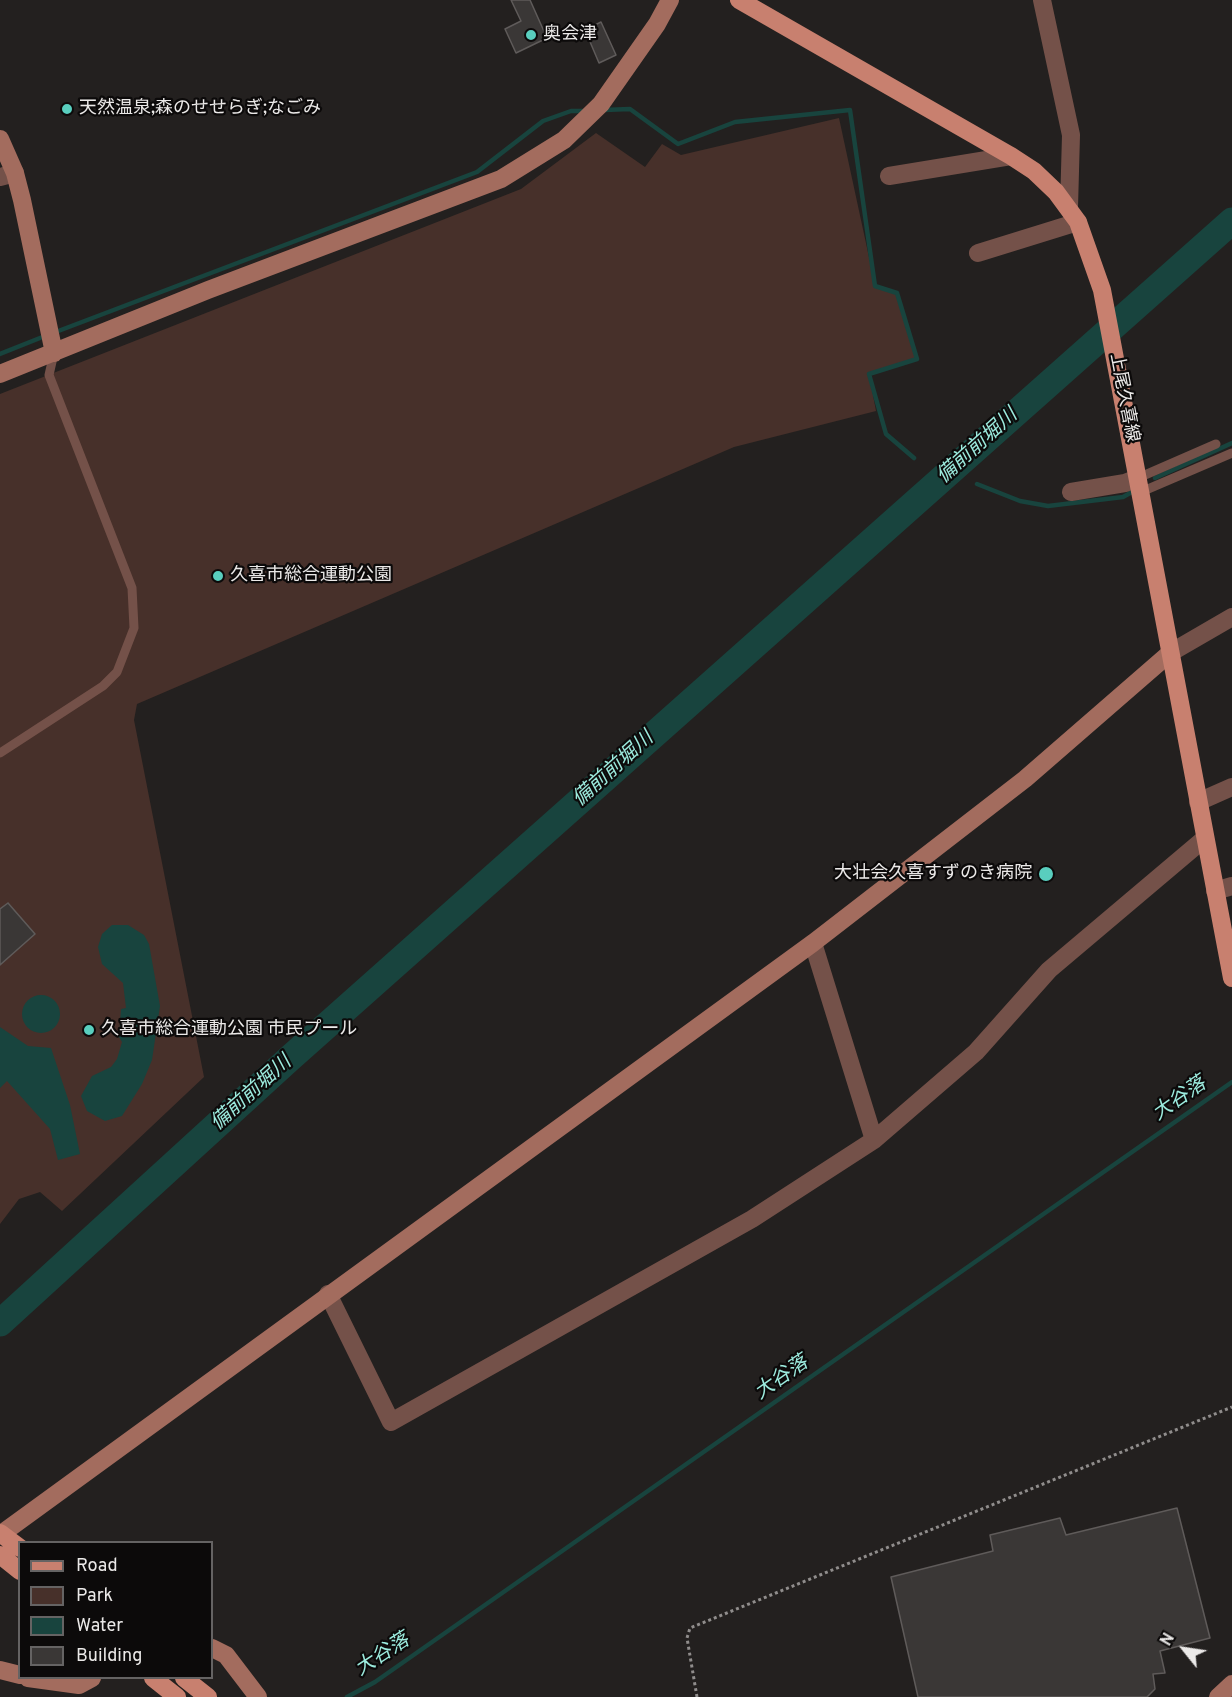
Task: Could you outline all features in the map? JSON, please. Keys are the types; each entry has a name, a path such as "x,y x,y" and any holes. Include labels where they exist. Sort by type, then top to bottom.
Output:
{"main road":[{"name":"上尾久喜線","path":"744,1 1011,156 1034,171 1073,214 1089,249 1106,310 1204,839 1223,888 1232,978"},
{"path":"0,1534 18,1547"},
{"path":"0,1555 18,1569"},
{"path":"155,1679 177,1697"},
{"path":"186,1679 208,1697"}],"street":[{"path":"0,374 219,286 501,179 564,140 601,104 657,24 670,0"},
{"path":"978,253 1073,214 1071,135 1042,0"},
{"path":"0,139 7,175 54,353"},
{"path":"889,176 1011,156"},
{"path":"1071,492 1125,483 1140,485"},
{"path":"0,1534 818,939 1025,779 1170,653 1232,617"},
{"path":"1198,802 1232,787"},
{"path":"328,1294 391,1422 752,1219 878,1136 976,1052 1049,970 1204,839"},
{"path":"818,939 878,1136"},
{"path":"213,1648 226,1655 258,1697"},
{"path":"0,1670 18,1674"},
{"path":"41,1679 79,1685 89,1679"},
{"path":"1218,1697 1232,1684"}],"lane":[{"path":"0,753 103,686 117,672 134,628 132,588 49,375 54,353"},
{"path":"1140,485 1216,444"},
{"path":"1140,485 1232,453"}],"path":[{"path":"697,1697 687,1638 690,1628 1232,1407"}],"green space":[{"name":"久喜市総合運動公園","path":"839,118 875,285 897,293 917,359 869,374 876,411 734,447 137,704 134,720 204,1077 62,1211 40,1192 19,1199 0,1224 0,394 521,189 596,133 645,167 662,144 681,155"}],"water":[{"path":"112,925 128,925 144,935 149,944 160,1006 152,1060 142,1084 122,1116 105,1121 87,1111 81,1096 92,1076 111,1067 117,1059 122,1042 119,1037 121,1009 126,1008 123,983 102,964 98,947 102,934"},
{"path":"41,995 54,1001 60,1014 54,1027 41,1033 28,1027 22,1014 28,1001"},
{"path":"0,1027 28,1046 51,1048 70,1105 80,1154 58,1160 50,1129 7,1081 0,1088"}],"building":[{"path":"511,0 530,0 547,38 516,53 505,29 521,21"},
{"path":"601,22 616,55 599,63 585,30"},
{"path":"8,903 35,934 0,965 0,909"},
{"path":"1177,1508 1210,1638 1160,1651 1165,1673 1153,1674 1155,1689 1147,1697 918,1697 891,1577 993,1551 990,1535 1060,1518 1066,1535"}],"waterway":[{"path":"604,110 630,109 678,144 735,122 850,110 875,286 897,293 917,359 869,374 886,434 914,458"},
{"path":"53,333 477,172 543,121 571,111 587,111"},
{"name":"備前前堀川","path":"0,1323 289,1059 1232,221"},
{"path":"0,354 45,336"},
{"path":"1155,478 1232,443"},
{"path":"977,484 1020,501 1048,506 1123,497 1132,492"},
{"name":"大谷落","path":"347,1697 375,1682 1232,1082"}],"place":[{"name":"奥会津","path":"531,35"},
{"name":"天然温泉;森のせせらぎ;なごみ","path":"67,109"},
{"name":"久喜市総合運動公園","path":"218,576"},
{"name":"大壮会久喜すずのき病院","path":"1046,874"},
{"name":"久喜市総合運動公園 市民プール","path":"89,1030"}]}
